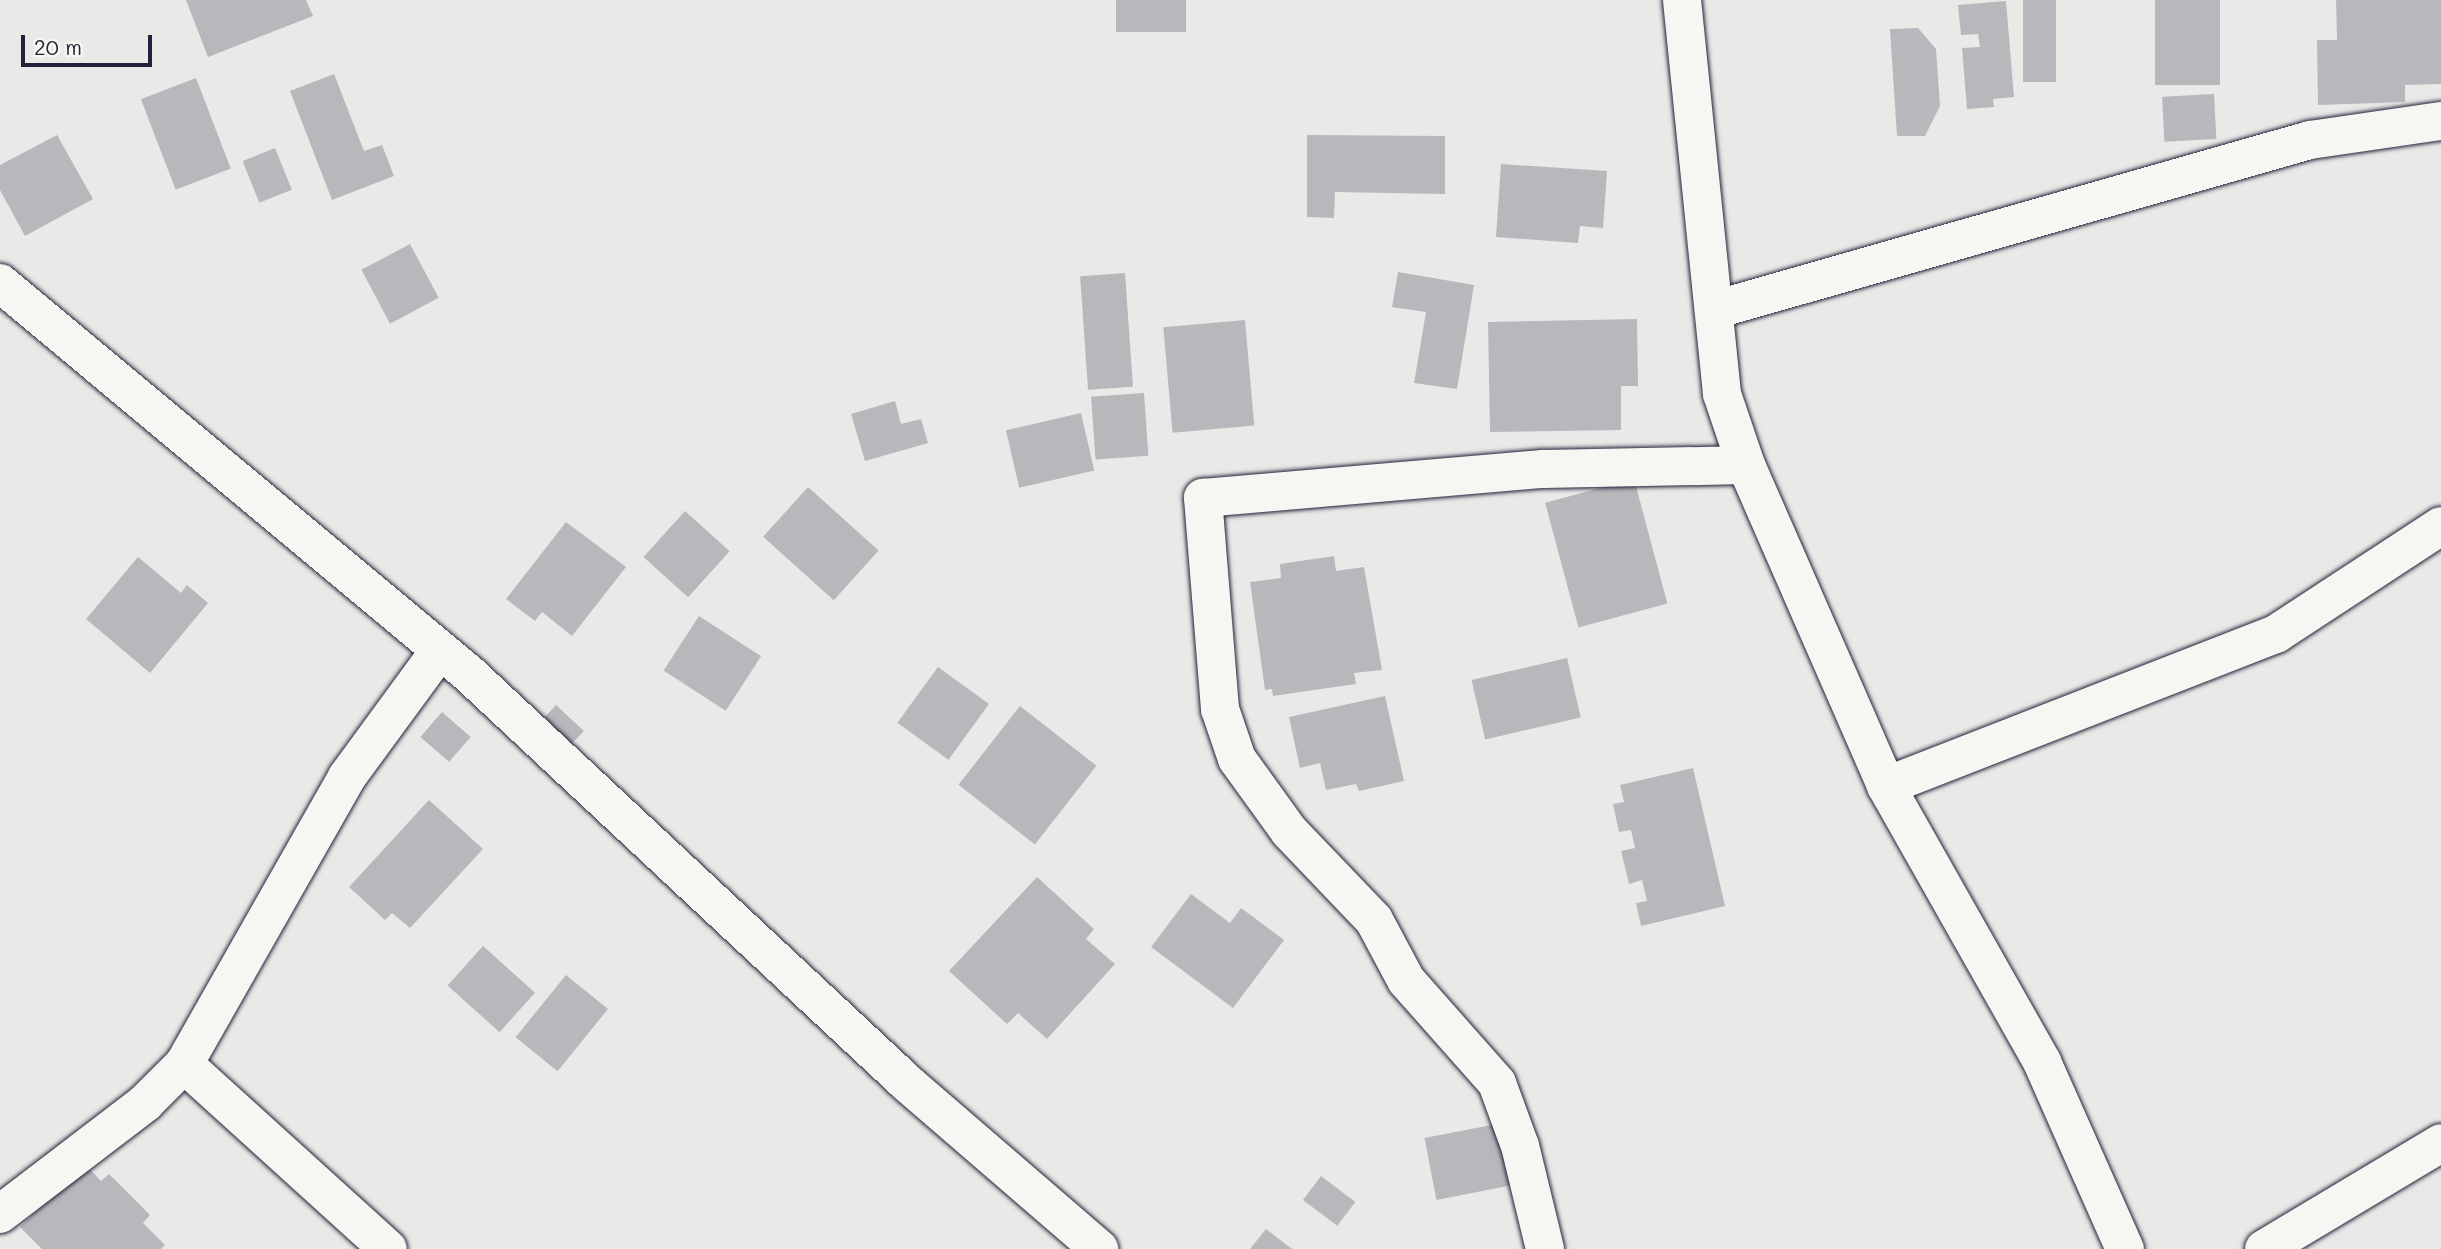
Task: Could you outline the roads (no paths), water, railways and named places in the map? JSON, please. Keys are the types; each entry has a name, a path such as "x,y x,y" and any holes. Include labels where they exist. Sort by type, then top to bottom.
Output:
{"street":[{"path":"1682,0 1722,394 1746,465 1886,786 2042,1062 2125,1249"},
{"path":"1714,310 2310,141 2441,121"},
{"path":"0,283 440,650 907,1083 1099,1249"},
{"path":"1545,1249 1520,1146 1497,1083 1406,980 1374,920 1289,831 1237,759 1220,709 1203,498 1544,469 1746,465"},
{"path":"1886,786 2276,634 2441,526"},
{"path":"0,1214 145,1103 184,1064 347,777 440,650"},
{"path":"184,1064 388,1249"},
{"path":"2264,1249 2441,1143"}]}
